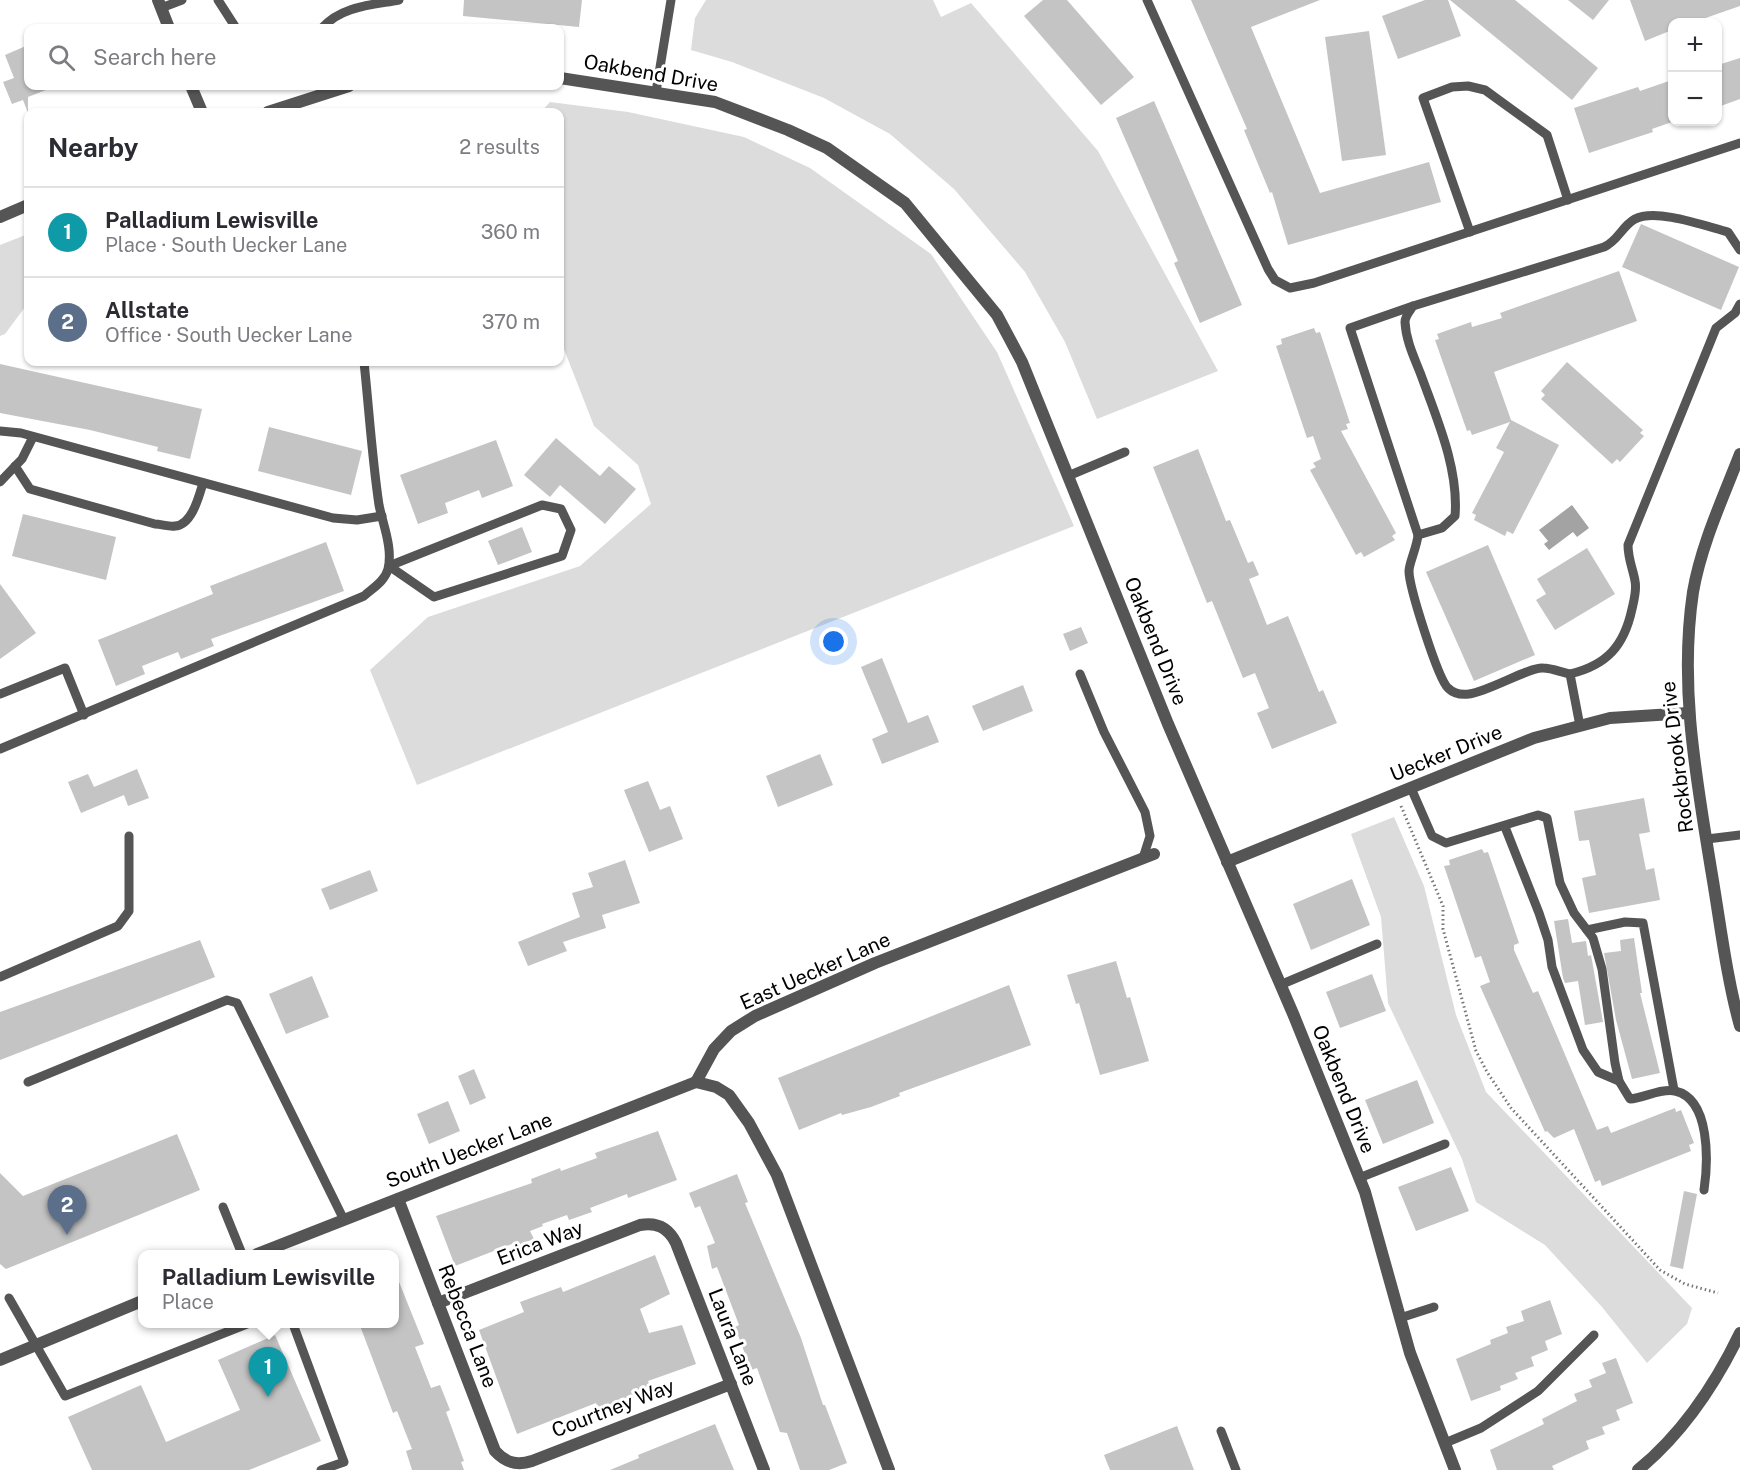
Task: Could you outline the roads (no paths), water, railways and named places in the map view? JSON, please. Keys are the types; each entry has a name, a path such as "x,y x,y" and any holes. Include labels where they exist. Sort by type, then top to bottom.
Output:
{"street":[{"path":"160,4 168,24"},
{"name":"Oakbend Drive","path":"564,79 715,102 788,130 827,148 905,203 997,315 1022,362 1359,1178 1410,1353 1455,1470"},
{"path":"193,90 200,108"},
{"path":"278,108 323,90"},
{"path":"0,217 24,207"},
{"name":"Rockbrook Drive","path":"1740,454 1715,520 1694,590 1687,648 1688,713 1726,962 1740,1026"},
{"name":"Uecker Drive","path":"1227,862 1534,738 1610,718 1688,713"},
{"name":"East Uecker Lane","path":"696,1082 714,1048 731,1031 755,1016 875,963 1148,856"},
{"path":"696,1082 716,1087 729,1095 749,1123 777,1175 888,1470"},
{"name":"South Uecker Lane","path":"267,1250 696,1082"},
{"name":"Rebecca Lane","path":"398,1199 495,1451 508,1462"},
{"name":"Erica Way","path":"438,1303 640,1225 657,1224"},
{"name":"Laura Lane","path":"657,1224 672,1234 676,1243 764,1470"},
{"path":"0,1360 36,1343 138,1303"},
{"path":"1638,1470 1659,1453 1718,1378 1740,1333"},
{"name":"Courtney Way","path":"508,1462 516,1464 532,1461 731,1384"}],"lane":[{"path":"160,4 182,0"},
{"path":"218,0 233,24"},
{"path":"326,24 348,10 399,0"},
{"path":"656,92 671,0"},
{"path":"1147,0 1275,280 1290,288 1314,283 1740,143"},
{"path":"1470,232 1423,98 1452,87 1468,86 1485,90 1547,135 1568,200"},
{"path":"1740,250 1728,232 1657,215 1636,218 1623,228 1612,243 1604,247 1413,306 1350,328 1418,536 1416,552 1409,568 1411,586 1417,613 1446,687 1457,694 1469,694 1492,688 1542,667 1570,674 1588,670 1606,658 1625,636 1636,583 1629,564 1628,545 1716,328 1735,313 1740,304"},
{"path":"1413,306 1405,319 1408,342 1449,461 1457,495 1455,516 1442,528 1418,536"},
{"path":"0,749 364,596 386,576 389,566 388,548 382,516 364,366"},
{"path":"0,431 33,437 333,518 357,520 382,516"},
{"path":"0,482 15,466 33,437"},
{"path":"1068,476 1125,452"},
{"path":"15,466 30,489 155,524 176,526 183,523 195,507 203,483"},
{"path":"542,505 561,509 571,530 562,556 434,597 389,566 542,505"},
{"path":"0,694 65,668 84,715"},
{"path":"1080,674 1099,722 1145,812 1150,836 1148,856"},
{"path":"1570,674 1580,726"},
{"path":"1411,788 1432,836 1446,843 1505,827 1538,815 1547,818 1560,883 1574,913 1593,938 1602,969 1605,1009 1619,1081 1630,1099 1674,1090 1688,1096 1701,1119 1706,1138 1707,1164 1704,1190"},
{"path":"1505,827 1539,913 1548,940 1552,967 1583,1050 1598,1072 1619,1081"},
{"path":"1707,839 1740,835"},
{"path":"0,977 118,926 129,911 129,836"},
{"path":"1587,930 1625,922 1643,923 1674,1090"},
{"path":"1281,985 1377,944"},
{"path":"28,1082 226,1000 237,1003 344,1220"},
{"path":"1359,1178 1445,1144"},
{"path":"223,1207 240,1250"},
{"path":"9,1298 65,1396 235,1328"},
{"path":"1400,1318 1434,1307"},
{"path":"295,1328 344,1462 321,1470"},
{"path":"1445,1443 1481,1428 1538,1391 1594,1335"},
{"path":"1221,1431 1236,1470"}],"place":[{"name":"Allstate","path":"67,1235"},
{"name":"Palladium Lewisville","path":"268,1397"}]}
